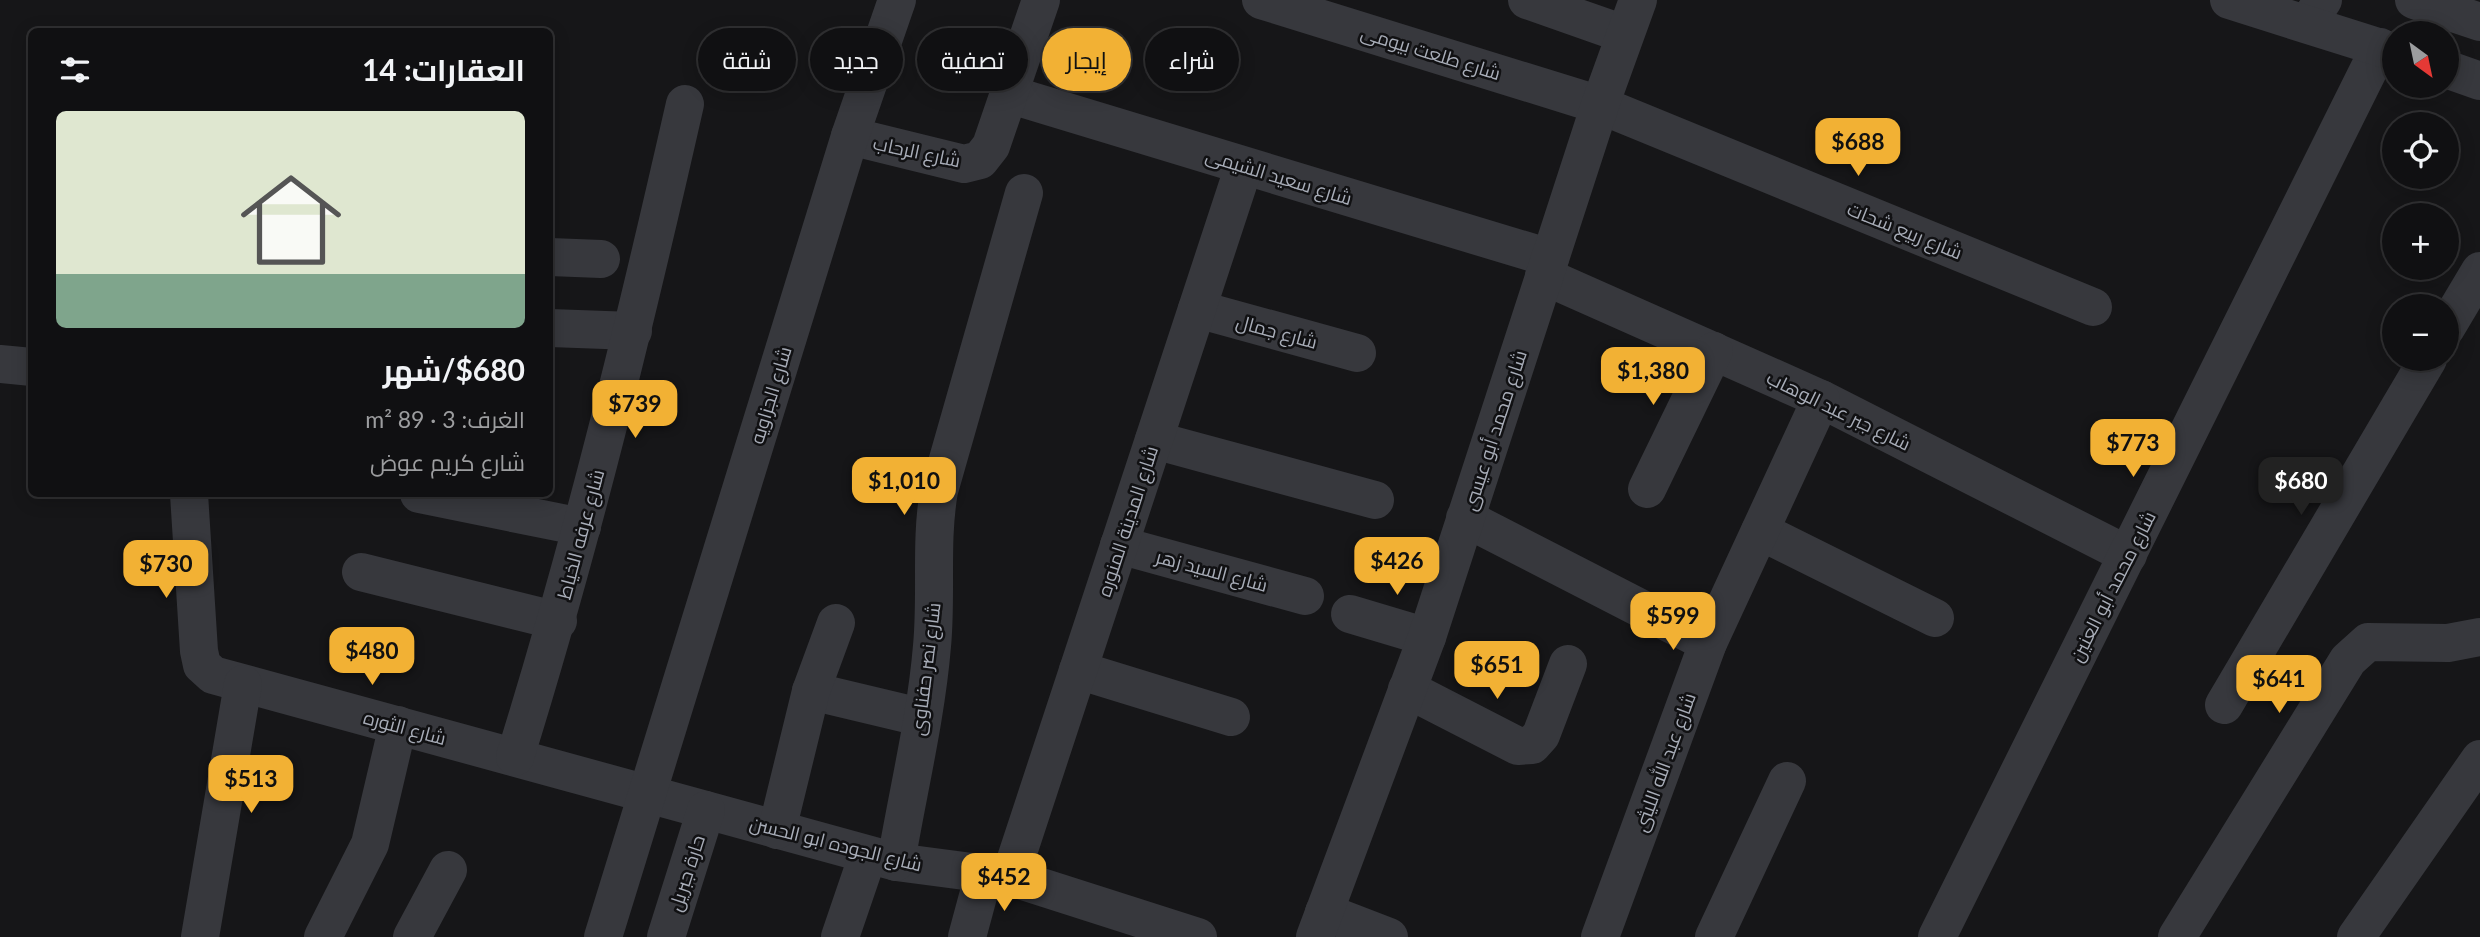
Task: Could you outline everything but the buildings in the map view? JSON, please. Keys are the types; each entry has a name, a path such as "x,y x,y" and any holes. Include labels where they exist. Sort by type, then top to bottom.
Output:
{"street":[{"name":"شارع الجزاويه","path":"603,937 850,136 897,0"},
{"name":"شارع الرحاب","path":"850,136 964,164 980,159 991,146 1041,0"},
{"name":"شارع طلعت بيومى","path":"1261,0 1339,11 1600,105"},
{"path":"1527,0 1631,17"},
{"path":"2229,0 2315,12 2382,47"},
{"path":"2414,0 2480,22"},
{"name":"شارع محمد أبو عيسى","path":"1320,925 1427,637 1631,17"},
{"name":"شارع محمد أبو العنين","path":"1937,937 2128,555 2382,60"},
{"path":"2459,73 2480,80"},
{"name":"شارع سعيد الشيمى","path":"1008,94 1244,166 1547,267"},
{"name":"شارع عرفه الخياط","path":"516,757 558,621 633,331 685,104"},
{"name":"شارع ربيع شحات","path":"1600,105 2093,307"},
{"name":"شارع المدينة المنوره","path":"967,937 997,875 1078,670 1244,166"},
{"name":"شارع نصر حفناوى","path":"840,937 882,858 920,717 932,649 935,604 933,524 939,491 1024,194"},
{"path":"553,257 601,259"},
{"name":"شارع جبر عبد الوهاب","path":"1547,267 1714,351 1821,399 2128,555"},
{"path":"2459,306 2480,271"},
{"name":"شارع جمال","path":"1197,309 1357,353"},
{"path":"553,328 633,331"},
{"path":"1647,489 1714,351"},
{"path":"0,364 28,367"},
{"path":"2224,705 2421,371"},
{"name":"شارع عبد الله الليثى","path":"1600,937 1708,643 1821,399"},
{"path":"1154,440 1375,500"},
{"path":"189,497 202,666 228,680 200,937"},
{"path":"434,497 582,527"},
{"path":"1465,518 1708,643"},
{"path":"1760,531 1934,618"},
{"name":"شارع السيد زهر","path":"1119,545 1305,596"},
{"path":"361,572 558,621"},
{"path":"1350,614 1427,637"},
{"path":"777,830 811,691 836,623"},
{"path":"2177,937 2348,660 2368,642 2448,643 2480,637"},
{"path":"1407,689 1518,746 1532,745 1541,735 1568,664"},
{"path":"1078,670 1231,717"},
{"name":"شارع الثوره","path":"228,680 516,757"},
{"path":"811,691 920,717"},
{"path":"323,937 370,844 398,725"},
{"name":"شارع الجوده ابو الحسن","path":"516,757 882,858 997,875 1106,923 1198,937"},
{"path":"2356,937 2480,759"},
{"path":"1714,937 1787,781"},
{"name":"حارة جبريل","path":"666,937 706,810"},
{"path":"412,937 448,870"},
{"path":"1320,925 1389,937"}]}
